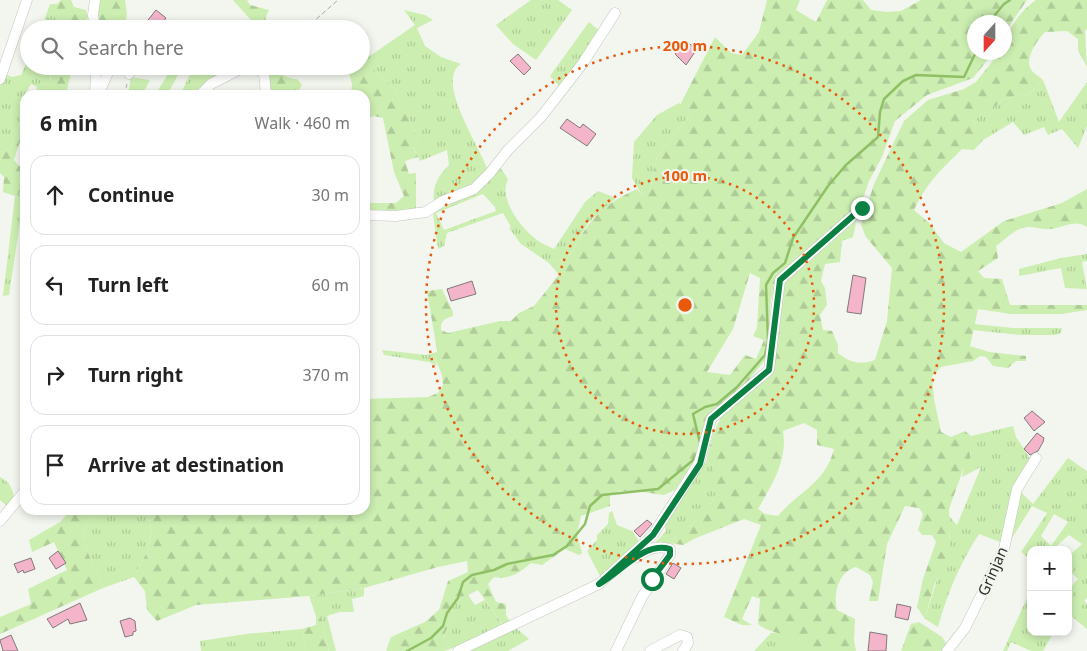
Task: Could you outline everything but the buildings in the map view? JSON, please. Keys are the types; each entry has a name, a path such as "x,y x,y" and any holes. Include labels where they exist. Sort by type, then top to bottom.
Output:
{"street":[{"path":"21,20 28,0"},
{"path":"94,20 95,0"},
{"path":"370,215 396,216 426,212 444,201 474,189 490,174 508,150 541,118 583,63 615,13"},
{"path":"0,79 20,23"},
{"path":"96,75 97,90"},
{"path":"99,90 107,75"},
{"path":"205,90 211,84 228,75"},
{"path":"264,75 266,90"},
{"path":"599,584 653,535 700,464 711,419 769,370 780,280 862,208"},
{"name":"Grinjan","path":"946,651 965,628 1004,549 1017,489 1036,458"},
{"path":"0,520 20,497"},
{"path":"458,651 599,584 647,550 661,546 670,549 670,555 642,597 616,651"},
{"path":"650,651 680,635 687,636 688,643 684,651"}],"path":[{"path":"315,20 338,0"},
{"path":"125,90 130,75"}],"green space":[{"path":"61,0 71,0 74,7 86,10 88,18 85,20 64,20 50,4 57,4"},
{"path":"98,0 125,0 126,20 98,20"},
{"path":"233,0 247,0 250,5 269,10 265,20 251,20"},
{"path":"531,0 558,0 572,10 536,60 513,44 496,25"},
{"path":"767,0 800,0 796,10 816,22 827,0 863,0 871,10 887,12 901,11 921,0 1027,0 1012,22 1012,15 967,15 967,60 987,60 973,78 927,95 895,121 882,157 869,181 859,211 778,280 771,299 766,359 734,398 721,408 702,451 675,490 664,495 636,491 620,491 610,494 610,506 581,516 577,534 582,553 579,555 565,549 542,565 531,563 514,575 494,577 488,584 496,602 506,604 506,615 511,623 503,625 478,590 452,603 453,615 443,638 450,649 445,651 386,651 391,637 425,622 439,610 448,581 468,572 467,561 438,567 364,588 309,596 196,605 157,621 147,610 145,591 134,577 147,552 151,538 148,515 370,515 370,399 428,397 438,393 443,385 442,375 435,358 437,351 427,291 442,289 453,312 453,316 445,319 441,324 441,330 448,333 500,321 511,321 519,313 534,306 559,275 549,263 558,259 567,260 595,217 612,202 637,189 642,195 650,190 657,157 691,113 680,105 715,37 731,53 742,55 759,32","holes":["750,273 760,278 757,328 753,336 764,340 756,359 745,355 730,375 707,372 733,329"]},
{"path":"1036,0 1087,0 1087,29 1085,31 1087,67 1078,50 1078,39 1067,31 1045,32 1035,45 1029,62 1033,72 1043,80 1029,94 1003,99 975,119 974,128 983,140 974,150 962,149 947,164 935,177 914,210 929,223 944,243 961,252 1004,221 1062,203 1087,189 1087,227 1073,224 1054,229 1029,227 1019,229 996,246 998,258 978,271 984,278 1002,279 1010,305 1087,305 1087,310 1062,314 1011,314 978,309 970,346 989,352 1026,356 1026,361 1016,361 1008,368 993,366 986,357 980,356 973,361 941,367 932,376 934,399 941,432 951,437 965,431 971,436 970,463 964,467 949,509 950,547 934,586 925,619 917,607 923,579 936,542 932,535 922,535 918,530 923,514 919,508 905,506 887,544 878,601 869,601 873,582 870,575 856,567 845,574 838,584 837,610 855,619 854,640 856,651 794,651 794,637 771,631 758,624 760,599 752,596 742,619 752,625 742,625 724,617 761,525 744,519 683,545 669,543 699,519 712,502 716,492 716,480 713,465 706,462 713,434 722,415 776,355 778,298 786,277 857,218 853,237 842,241 840,262 825,264 821,281 825,288 827,305 820,315 823,330 832,331 838,345 838,353 855,362 875,360 887,321 892,268 866,237 861,225 874,184 904,121 928,100 964,89 976,82 993,60 1012,60 1012,26 1024,10","holes":["804,423 817,430 817,445 834,449 830,461 818,479 778,516 765,514 758,509 778,472 783,452 783,431"]},
{"path":"50,4 64,20 44,20"},
{"path":"404,10 425,15 433,20 417,28 425,46 441,57 461,64 454,73 453,85 456,100 488,171 474,184 434,202 434,191 437,182 449,165 447,150 420,161 413,146 420,143 394,89 370,66 370,56 415,25"},
{"path":"589,22 600,31 560,87 550,76"},
{"path":"370,66 394,89 420,143 413,147 418,157 405,161 409,174 416,173 416,208 370,213 370,203 396,203 404,196 394,172 383,118 374,116 370,117 370,90 352,90 350,75 370,75"},
{"path":"5,74 12,77 21,75 50,75 50,84 48,90 36,90 37,87 31,84 27,90 20,90 20,122 10,150 0,152 0,86"},
{"path":"50,75 70,75 67,90 48,90 51,79"},
{"path":"167,75 178,75 170,90 158,90"},
{"path":"190,75 219,75 197,90 182,90"},
{"path":"268,75 284,75 292,79 297,79 302,85 299,90 270,90"},
{"path":"131,77 150,80 145,90 129,90"},
{"path":"1043,80 1059,122 1087,82 1087,126 1078,148 1062,129 1048,135 1044,127 1024,135 1013,122 983,140 974,128 975,119 1003,99 1029,94"},
{"path":"679,103 691,113 657,157 650,190 642,195 632,178 634,142 657,115"},
{"path":"20,122 20,141 14,160 20,166 20,192 15,196 3,192 4,177 0,173 0,152 10,150"},
{"path":"499,166 508,179 506,195 518,221 537,240 554,249 585,202 598,191 616,198 588,223 567,260 558,259 549,263 521,244 509,228 511,227 503,213 447,233 444,246 438,249 433,213 486,185","holes":["483,194 495,207 496,211 444,230 436,213"]},
{"path":"20,192 20,222 9,295 3,296 15,196"},
{"path":"1087,254 1087,261 1082,262 1087,289 1065,288 1061,268 1019,276 1019,269 1061,258"},
{"path":"974,324 1013,328 1062,328 1061,333 1055,335 1020,335 972,330"},
{"path":"382,350 426,355 437,352 435,358 437,366 429,362 384,355"},
{"path":"1013,426 1016,437 1031,460 1003,543 979,534 955,579 938,627 925,619 950,537 948,515 957,525 981,467 962,477 964,467 971,455 969,446 971,436"},
{"path":"1068,458 1087,471 1087,598 1084,601 1087,605 1087,629 1072,617 1072,586 1078,579 1072,573 1072,553 1082,544 1069,535 1057,546 1051,546 1027,546 1027,557 1021,552 1047,513 1032,506 1009,543 1020,491 1033,504","holes":["1054,514 1068,522 1051,546 1041,536"]},
{"path":"706,462 713,465 719,486 710,507 704,515 669,543 650,548 666,531 665,525"},
{"path":"0,477 9,484 13,492 14,499 7,506 0,500"},
{"path":"612,511 617,525 632,531 642,546 601,578 587,551 597,540 597,535 608,524 609,513"},
{"path":"66,515 93,515 85,525 83,531 84,539 103,588 0,634 0,617 31,604 28,589 67,570 54,542 32,552 29,540 60,522"},
{"path":"93,515 148,515 151,538 147,552 134,577 103,588 84,539 83,531"},
{"path":"364,588 364,596 352,599 354,612 340,612 327,616 336,651 329,651 321,616 316,616 309,596"},
{"path":"468,595 475,605 485,600 504,627 450,649 443,638 453,615 452,603"},
{"path":"1027,598 1027,636 1052,636 1043,651 1031,651 1011,642 1007,651 1003,651"},
{"path":"316,616 321,616 329,651 306,651 302,629 316,625"},
{"path":"919,622 942,637 946,643 943,651 901,651 911,624"},
{"path":"516,628 529,639 508,651 469,651"},
{"path":"302,629 306,651 201,651 200,641 246,634"},
{"path":"781,632 794,637 794,651 754,651 771,633"}],"waterway":[{"path":"995,15 1010,0"},
{"path":"700,443 693,414 705,407 717,404 737,387 765,355 768,340 766,285 773,273 785,263 793,238 828,186 846,165 878,137 880,112 884,99 903,81 916,75 964,77 972,60"},
{"path":"407,651 431,638 443,626 447,613 458,598 463,582 472,575 494,570 507,564 553,555 567,546 585,524 590,506 602,495 658,489 692,461 697,453"}],"route":[{"path":"652,579 670,555 670,549 661,546 647,550 611,578 599,584 653,535 700,464 711,419 769,370 780,280 862,208"}]}
